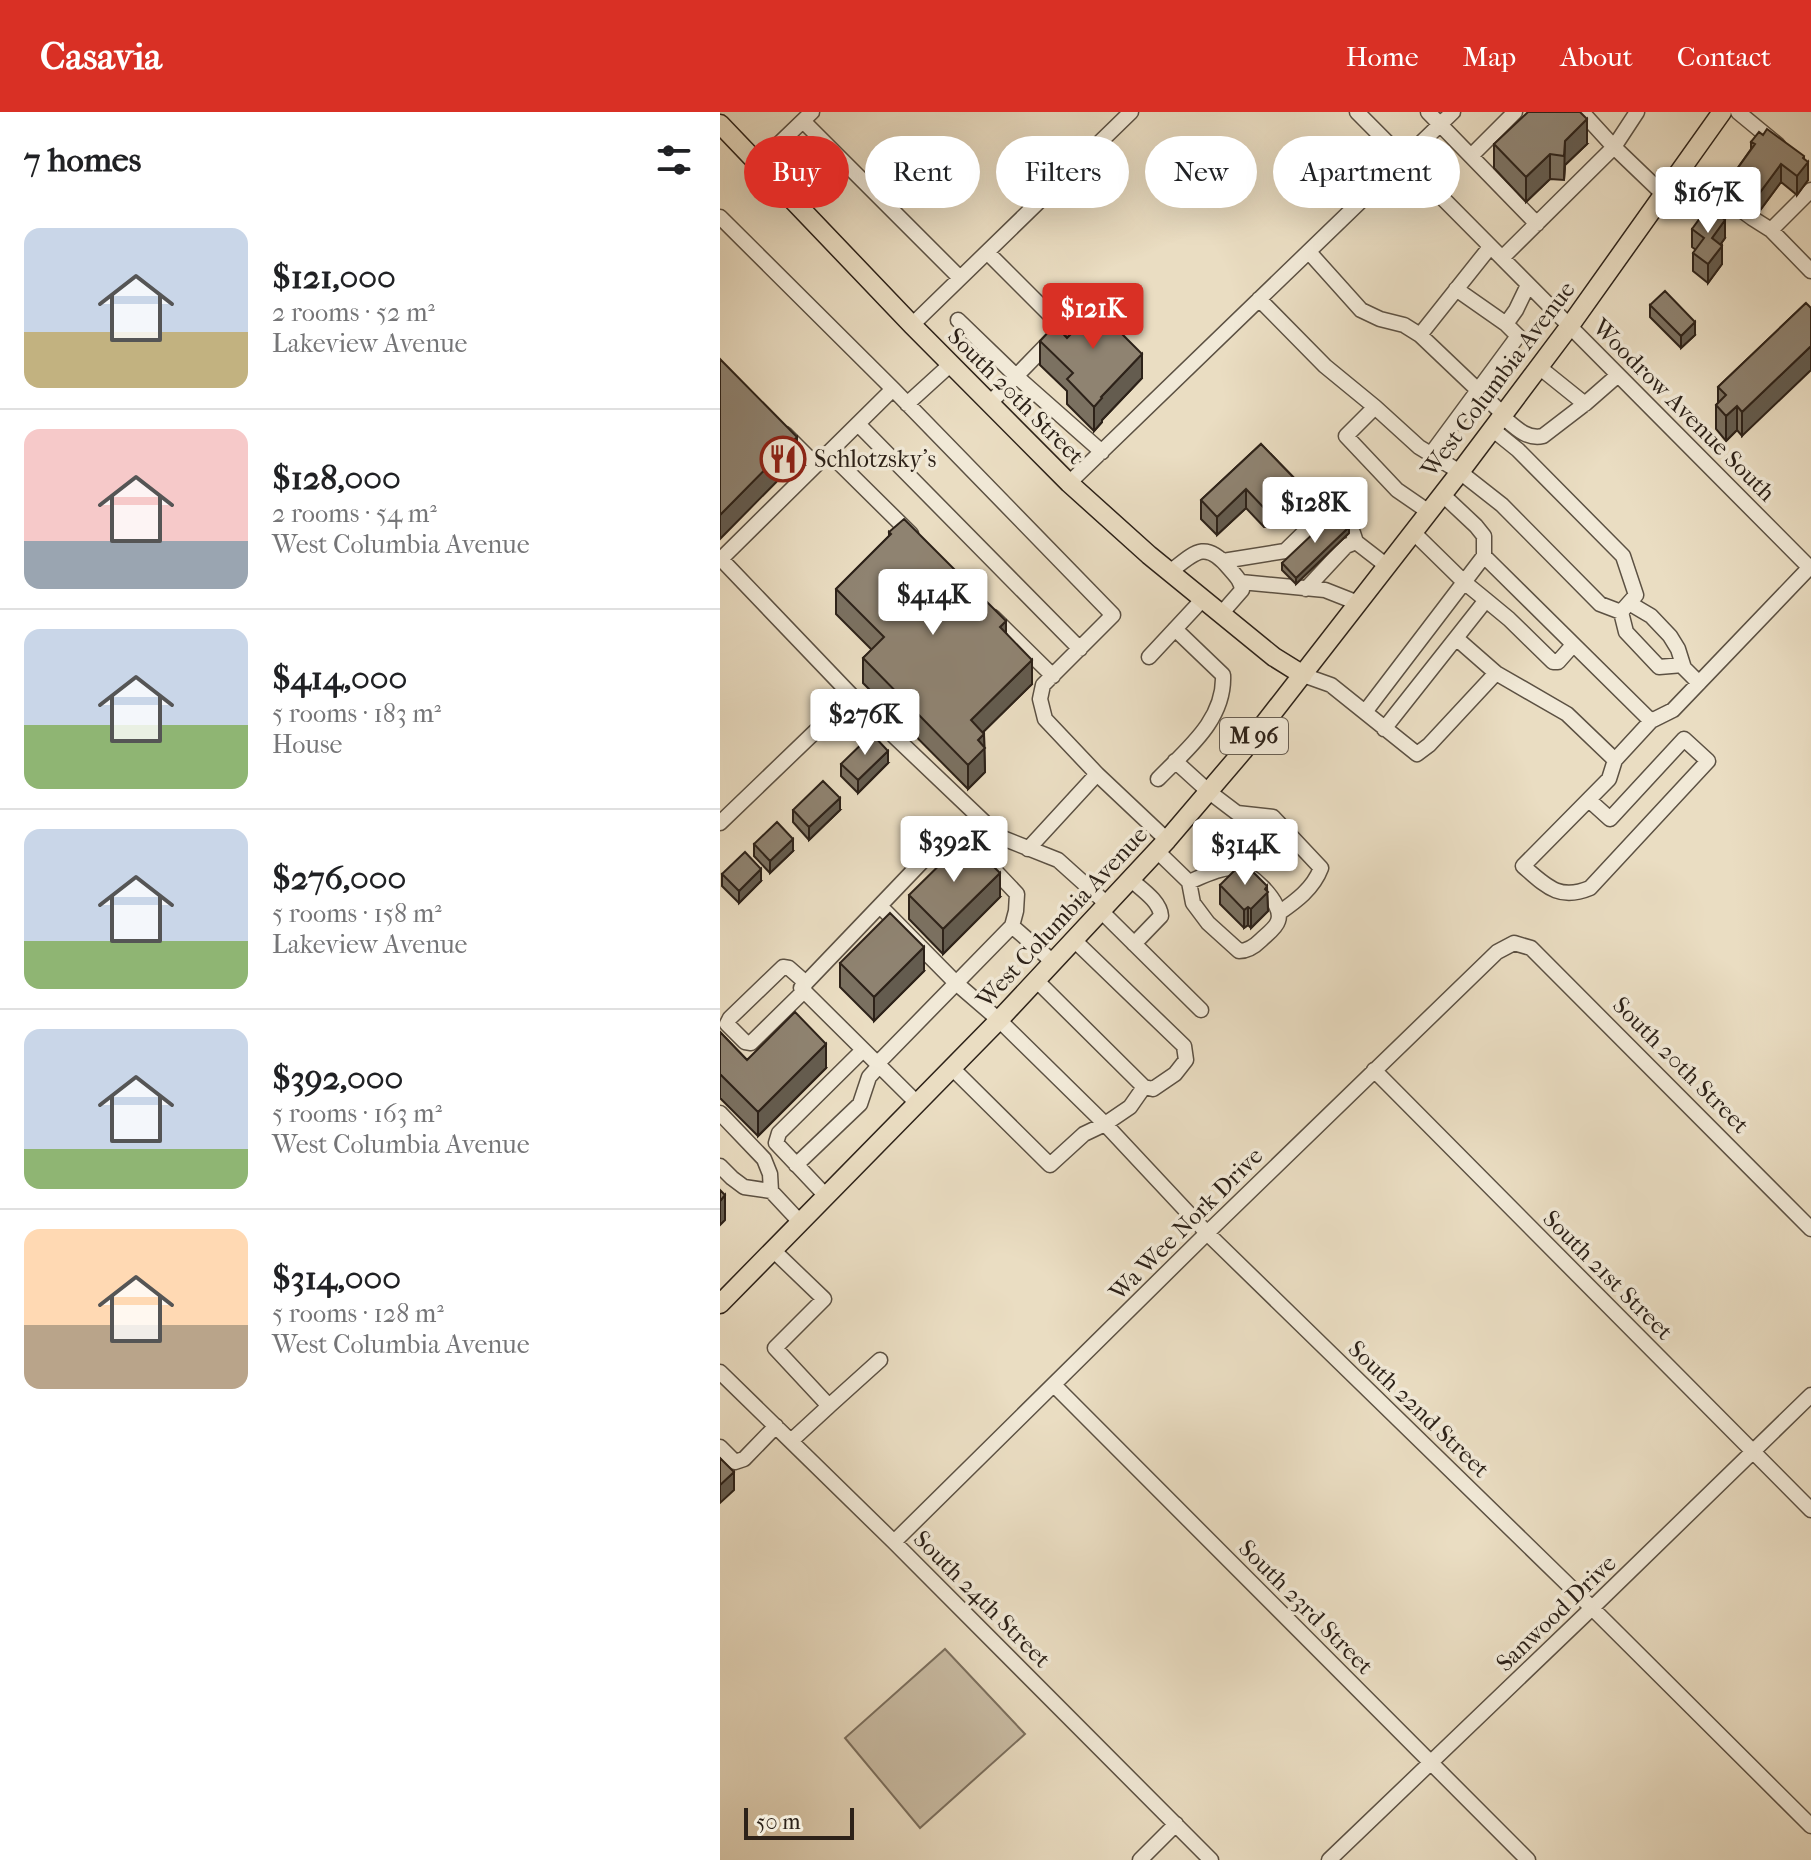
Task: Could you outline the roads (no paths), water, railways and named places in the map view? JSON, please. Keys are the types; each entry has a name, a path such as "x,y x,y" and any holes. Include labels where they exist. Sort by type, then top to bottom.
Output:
{"main road":[{"name":"West Columbia Avenue","path":"720,1304 999,1020 1162,846 1303,675 1443,495 1569,327 1722,112"},
{"name":"South 20th Street","path":"720,124 744,149"},
{"name":"South 20th Street","path":"800,208 1069,483 1221,614 1274,657 1303,675"}],"street":[{"path":"912,325 1131,112"},
{"name":"Woodrow Avenue South","path":"1357,112 1381,136"},
{"path":"1428,112 1537,224"},
{"path":"1428,136 1453,112"},
{"path":"1471,156 1515,112"},
{"path":"1582,112 1663,194"},
{"path":"1502,258 1614,147 1637,112"},
{"path":"1738,112 1792,158"},
{"path":"787,136 808,116 960,278"},
{"path":"1682,167 1771,230 1811,271"},
{"path":"1771,230 1807,201"},
{"path":"1069,483 1354,208"},
{"name":"Woodrow Avenue South","path":"1452,208 1811,568"},
{"path":"720,217 1113,615 1043,685 1040,699 1045,719 1162,846 1189,882 1193,903 1208,923 1239,951 1259,943 1278,923 1279,913 1271,896 1242,870 1228,867 1189,882"},
{"path":"1420,335 1490,247"},
{"path":"987,252 1063,328 990,403"},
{"path":"1309,252 1361,310 1404,325 1420,335 1479,391 1525,458 1623,556 1636,595 1624,612 1626,632 1659,667 1683,665"},
{"path":"1506,324 1528,285"},
{"path":"1431,454 1518,336 1456,289"},
{"path":"1259,299 1325,366 1419,447 1460,472 1502,505 1600,604 1651,616 1670,636 1683,665 1699,683"},
{"path":"958,320 1102,452"},
{"path":"907,404 951,364"},
{"path":"1539,367 1585,404"},
{"path":"1499,419 1525,434 1536,438 1543,436 1618,375"},
{"path":"893,389 720,558 855,699 1000,837 1058,860 1134,944 1201,1010"},
{"path":"1375,407 1346,436 1397,490 1429,512"},
{"path":"773,423 816,465"},
{"path":"858,424 1080,649"},
{"path":"829,453 918,542"},
{"path":"1365,712 1484,556 1484,536 1443,495"},
{"path":"1223,561 1285,551 1328,509 1353,533 1356,542 1387,566"},
{"path":"1413,532 1553,662 1558,662 1573,645"},
{"path":"1306,589 1346,546 1356,542"},
{"path":"1170,572 1193,554 1211,551 1241,582 1242,590 1221,614"},
{"path":"1484,556 1651,721"},
{"path":"1589,800 1610,819 1684,739 1708,761 1590,888 1576,893 1561,893 1523,866 1609,779 1615,760 1651,721 1673,710 1811,568"},
{"path":"1241,582 1325,590 1358,603"},
{"path":"1149,657 1203,599"},
{"path":"1384,729 1486,600"},
{"path":"986,609 1053,676"},
{"path":"1158,779 1209,725 1223,687 1223,675 1175,629"},
{"path":"1456,638 1496,673 1567,714 1615,760"},
{"path":"1303,675 1331,685 1417,754 1496,673"},
{"path":"720,823 823,724"},
{"path":"1175,761 1237,813 1273,817 1321,868 1317,878 1300,898 1279,913"},
{"path":"1028,849 1097,774"},
{"path":"796,1165 860,1104 869,1077 878,1065 1012,926 1017,894 964,838 953,837 936,847 805,987 751,1043 745,1042 727,1024 783,967 789,968 805,987 863,1050 878,1065 917,1103"},
{"path":"1130,879 1162,912 1134,944"},
{"name":"South 22nd Street","path":"880,906 956,983 999,1020 1105,1124 1207,1233 1811,1826"},
{"path":"1012,926 1053,962"},
{"path":"1036,980 1144,1087 1153,1089 1175,1074 1186,1060 1184,1046 1074,940"},
{"name":"Wa Wee Nork Drive","path":"894,1542 1374,1070 1497,952 1514,943"},
{"name":"South 20th Street","path":"1514,943 1531,948 1811,1229"},
{"path":"826,1196 776,1143 779,1133 863,1050"},
{"path":"952,1068 1050,1165 1084,1134 1130,1107 1144,1087"},
{"name":"South 21st Street","path":"1374,1070 1811,1510"},
{"path":"720,1113 764,1159 770,1174 771,1191"},
{"path":"720,1166 744,1187 771,1191 800,1222"},
{"path":"773,1250 824,1299 775,1348 829,1406"},
{"path":"791,1441 880,1360"},
{"name":"South 24th Street","path":"720,1372 1211,1860"},
{"name":"South 23rd Street","path":"1054,1385 1528,1860"},
{"name":"Sanwood Drive","path":"1329,1860 1811,1395"},
{"path":"720,1447 735,1462 744,1459 776,1426"},
{"path":"1140,1860 1176,1824"}],"place":[{"name":"Schlotzsky's","path":"783,459"}]}
